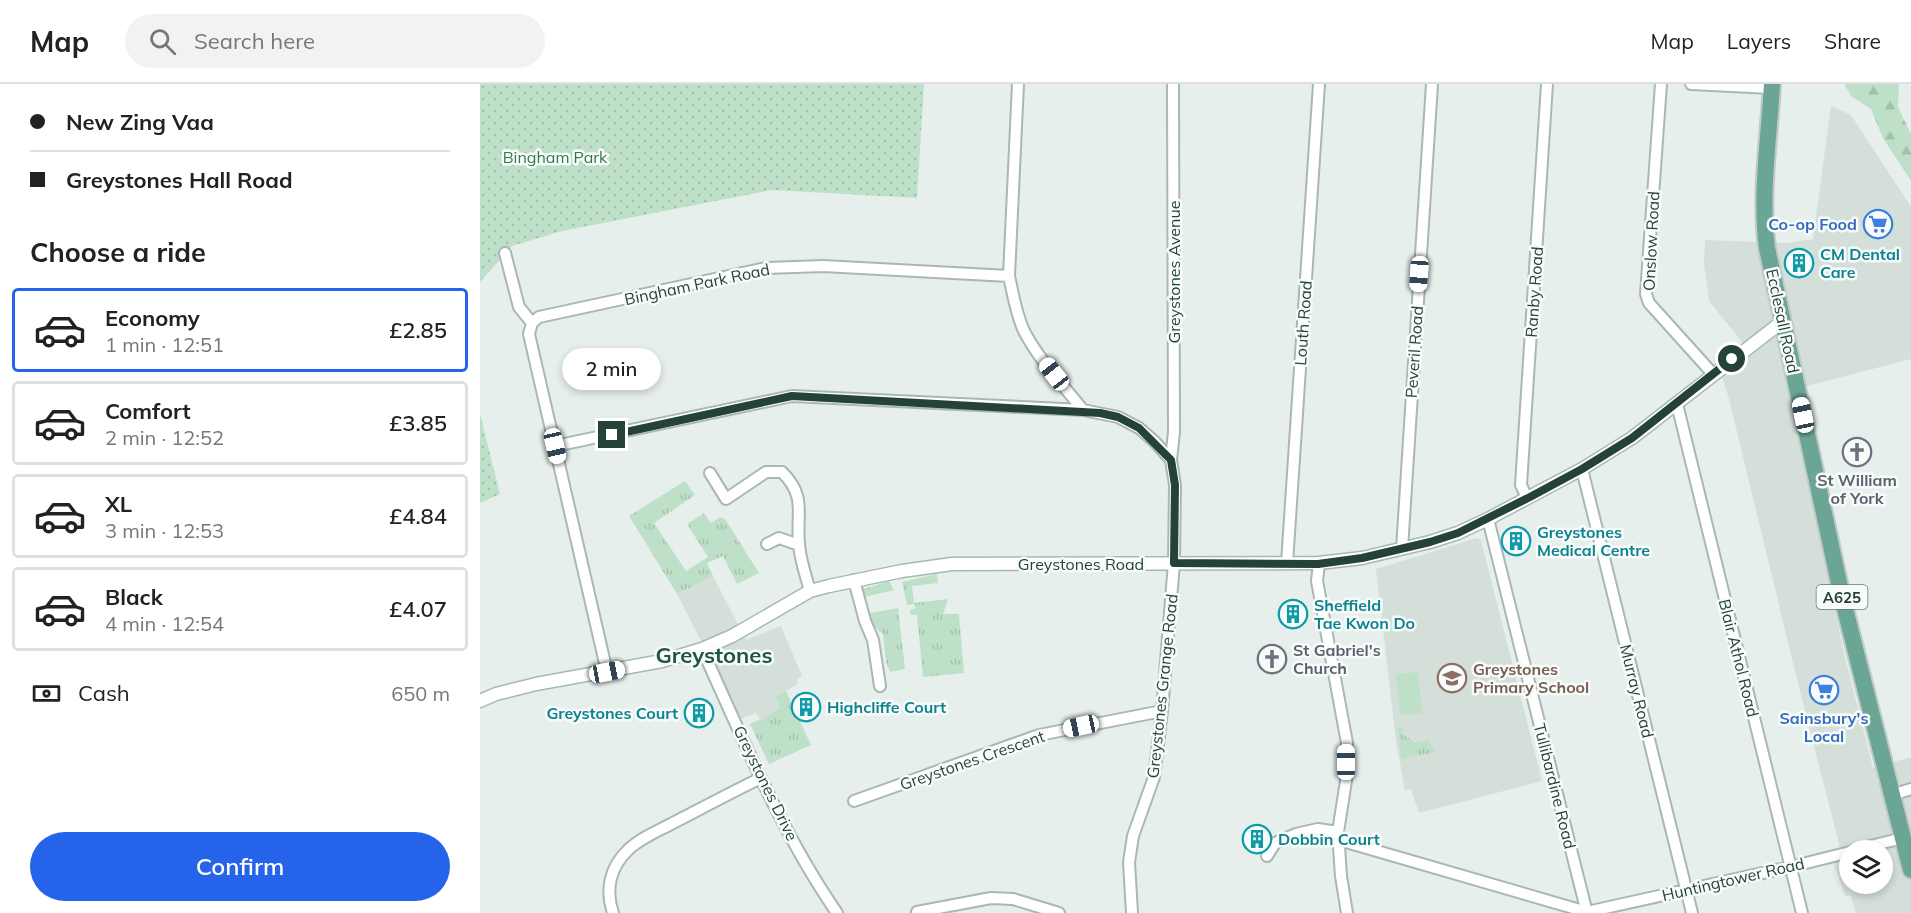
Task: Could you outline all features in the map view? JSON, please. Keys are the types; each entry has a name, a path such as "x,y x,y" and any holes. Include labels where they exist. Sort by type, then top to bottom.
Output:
{"main road":[{"name":"Ecclesall Road","path":"1772,86 1764,189 1764,226 1767,248 1840,589 1911,870"}],"street":[{"path":"1018,84 1009,276 1024,330 1040,356 1083,410"},
{"name":"Greystones Avenue","path":"1173,84 1174,421 1171,460 1175,485 1174,563"},
{"name":"Louth Road","path":"1287,563 1319,84"},
{"name":"Peveril Road","path":"1402,549 1432,84"},
{"name":"Ranby Road","path":"1527,498 1521,485 1547,84"},
{"name":"Onslow Road","path":"1661,84 1646,294 1649,303 1713,374"},
{"path":"1690,84 1732,87 1772,86"},
{"path":"505,252 519,307 532,323 529,333 607,672"},
{"name":"Bingham Park Road","path":"532,323 539,318 766,268 823,266 1009,276"},
{"name":"Greystones Road","path":"480,701 496,694 536,684 662,661 702,650 732,636 810,591 854,580 951,564 1318,564 1362,558 1458,533 1582,469 1632,438 1783,321"},
{"path":"555,446 792,396 1083,410 1118,417 1139,428 1171,460"},
{"name":"Blair Athol Road","path":"1677,404 1802,913"},
{"name":"Murray Road","path":"1582,469 1692,913"},
{"path":"710,473 726,499 766,472 782,472 794,484 799,504 799,545 810,591"},
{"name":"Tullibardine Road","path":"1488,519 1587,913"},
{"path":"767,544 779,538 799,545"},
{"name":"Greystones Grange Road","path":"1132,913 1133,836 1154,777 1162,711 1174,563"},
{"path":"1318,564 1317,581 1347,743 1346,782 1338,836 1347,913"},
{"path":"854,580 865,621 873,640 880,686"},
{"name":"Greystones Drive","path":"702,650 761,778 801,855 837,913"},
{"name":"Greystones Crescent","path":"854,801 1039,735 1162,711"},
{"path":"614,913 610,904 609,883 618,862 629,848 761,778"},
{"path":"1892,795 1911,789"},
{"path":"1267,856 1275,843 1296,834 1318,829 1338,836"},
{"name":"Huntingtower Road","path":"1338,836 1587,913 1839,854"},
{"name":"Huntingtower Road","path":"1893,841 1903,838"},
{"path":"917,912 991,898 1013,899 1059,913"}],"shaded area":[{"path":"1831,106 1851,115 1911,207 1911,359 1788,391 1844,653 1873,768 1911,757 1911,913 1856,913 1851,896 1845,896 1844,894 1893,894 1893,840 1839,840 1839,844 1721,373 1747,348 1709,301 1704,263 1705,240 1788,243 1813,239"},
{"name":"Greystones Primary School","path":"1477,538 1481,540 1542,781 1419,813 1411,789 1405,791 1396,741 1376,569"},
{"path":"713,576 746,640 781,626 802,676 797,679 798,684 775,697 780,708 761,721 756,713 741,719 677,594"},
{"path":"1839,857 1839,878 1832,858"}],"green space":[{"name":"Bingham Park","path":"480,84 924,84 917,198 772,190 562,231 512,246 480,282"},
{"path":"1844,84 1899,84 1898,107 1911,134 1911,181 1883,138 1871,109 1851,96"},
{"path":"480,414 500,494 480,503"},
{"path":"685,481 695,495 654,523 686,571 708,557 687,524 704,513 711,523 720,517 725,519 759,573 737,584 723,556 707,563 713,576 677,594 629,516"},
{"path":"937,574 938,583 912,586 914,603 948,599 943,614 959,614 964,673 923,677 917,615 911,615 910,610 915,609 914,604 907,605 902,582"},
{"path":"889,581 894,590 865,597 869,613 898,608 905,669 890,672 886,662 883,634 868,621 861,590"},
{"path":"1418,672 1422,713 1400,715 1396,674"},
{"path":"786,691 811,745 769,764 750,724 780,708 775,697"},
{"path":"1398,728 1402,728 1404,735 1416,743 1429,740 1435,752 1401,759"}],"place":[{"name":"Co-op Food","path":"1878,224"},
{"name":"CM Dental Care","path":"1799,263"},
{"name":"St William of York","path":"1857,452"},
{"name":"Greystones Medical Centre","path":"1516,541"},
{"name":"Sheffield Tae Kwon Do","path":"1293,614"},
{"name":"St Gabriel's Church","path":"1272,659"},
{"name":"Greystones Primary School","path":"1452,678"},
{"name":"Sainsbury's Local","path":"1824,690"},
{"name":"Highcliffe Court","path":"806,707"},
{"name":"Greystones Court","path":"699,713"},
{"name":"Dobbin Court","path":"1257,839"}],"district":[{"name":"Greystones","path":"714,655"}],"route":[{"path":"612,435 792,396 1083,410 1100,413 1118,417 1139,428 1171,460 1175,485 1174,563 1318,564 1362,558 1430,542 1458,533 1488,519 1582,469 1632,438 1732,359"}]}
